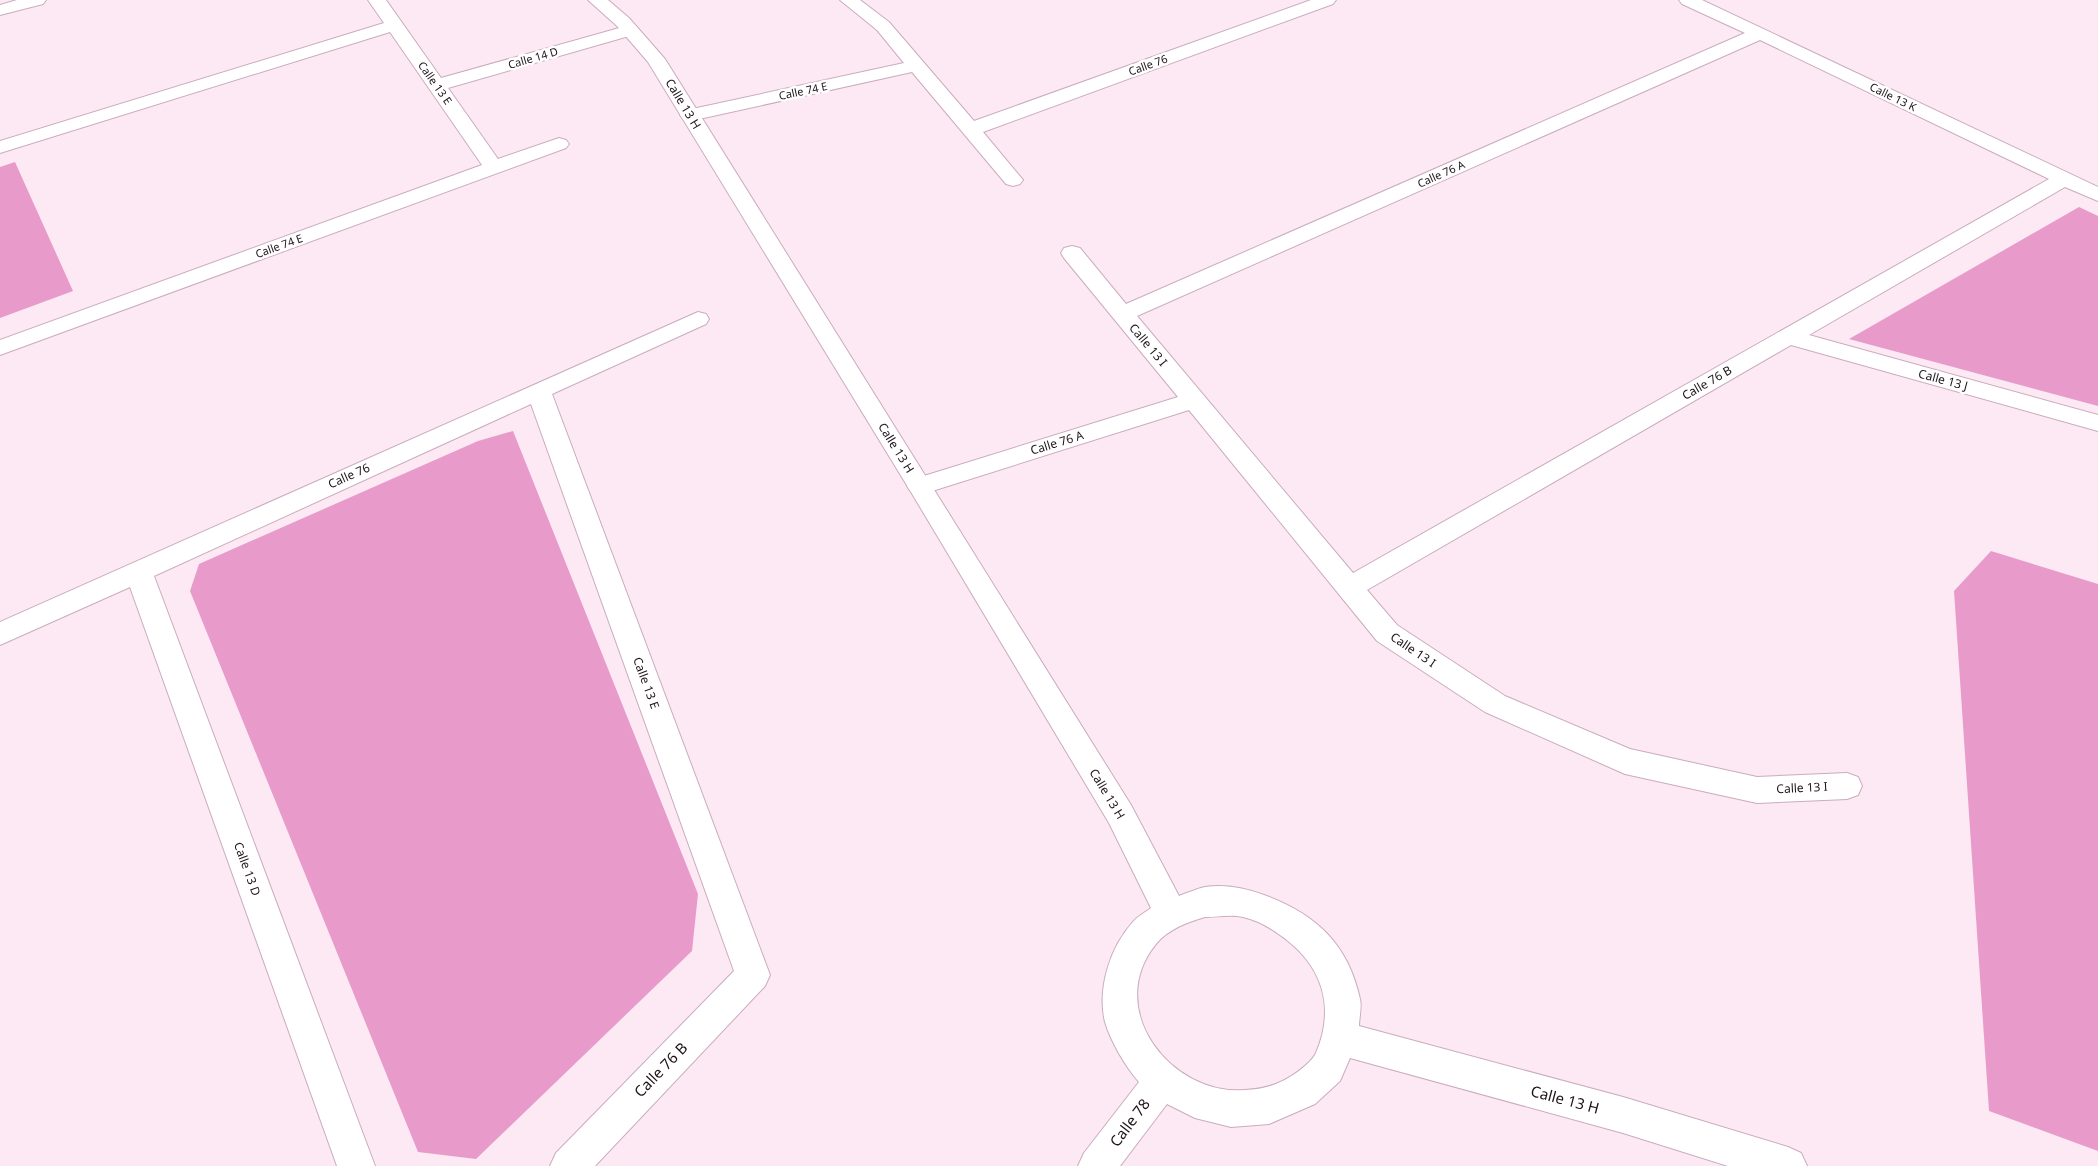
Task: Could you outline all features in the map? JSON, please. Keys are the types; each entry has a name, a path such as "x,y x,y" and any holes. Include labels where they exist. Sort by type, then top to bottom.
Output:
{"street":[{"path":"0,10 37,0"},
{"name":"Calle 13 E","path":"377,0 493,167"},
{"name":"Calle 13 H","path":"598,0 623,22 656,59 1120,814 1171,913"},
{"path":"849,0 882,26 1013,180"},
{"name":"Calle 76","path":"969,130 1327,0"},
{"name":"Calle 13 K","path":"1688,0 2098,195"},
{"path":"0,147 395,25"},
{"name":"Calle 14 D","path":"437,85 630,30"},
{"name":"Calle 76 A","path":"1122,314 1760,33"},
{"name":"Calle 74 E","path":"690,115 916,66"},
{"name":"Calle 74 E","path":"0,348 559,144"},
{"name":"Calle 76 B","path":"1350,587 2065,179"},
{"name":"Calle 13 I","path":"1072,253 1387,632 1495,704 1625,761 1757,790 1847,786"},
{"name":"Calle 76","path":"0,634 698,319"},
{"name":"Calle 13 J","path":"1788,337 2098,422"},
{"name":"Calle 13 E","path":"539,391 753,975"},
{"name":"Calle 76 A","path":"920,486 1194,400"},
{"name":"Calle 13 D","path":"138,571 356,1166"},
{"path":"1205,902 1242,902 1278,915 1309,936 1332,966 1343,1001 1340,1038 1327,1069 1302,1091 1269,1106 1231,1109 1195,1100 1162,1081 1138,1054 1123,1022 1120,989 1128,958 1145,932 1171,913 1205,902"},
{"name":"Calle 76 B","path":"569,1166 753,975"},
{"name":"Calle 13 H","path":"1340,1038 1623,1116 1788,1166"},
{"name":"Calle 78","path":"1097,1166 1162,1081"}],"shaded area":[{"path":"15,162 73,291 0,318 0,167"},
{"path":"2079,207 2098,216 2098,406 1849,339"},
{"path":"513,431 698,894 692,951 476,1159 418,1152 190,591 199,564 478,441"},
{"path":"1991,551 2098,584 2098,1151 1989,1111 1954,591"}]}
